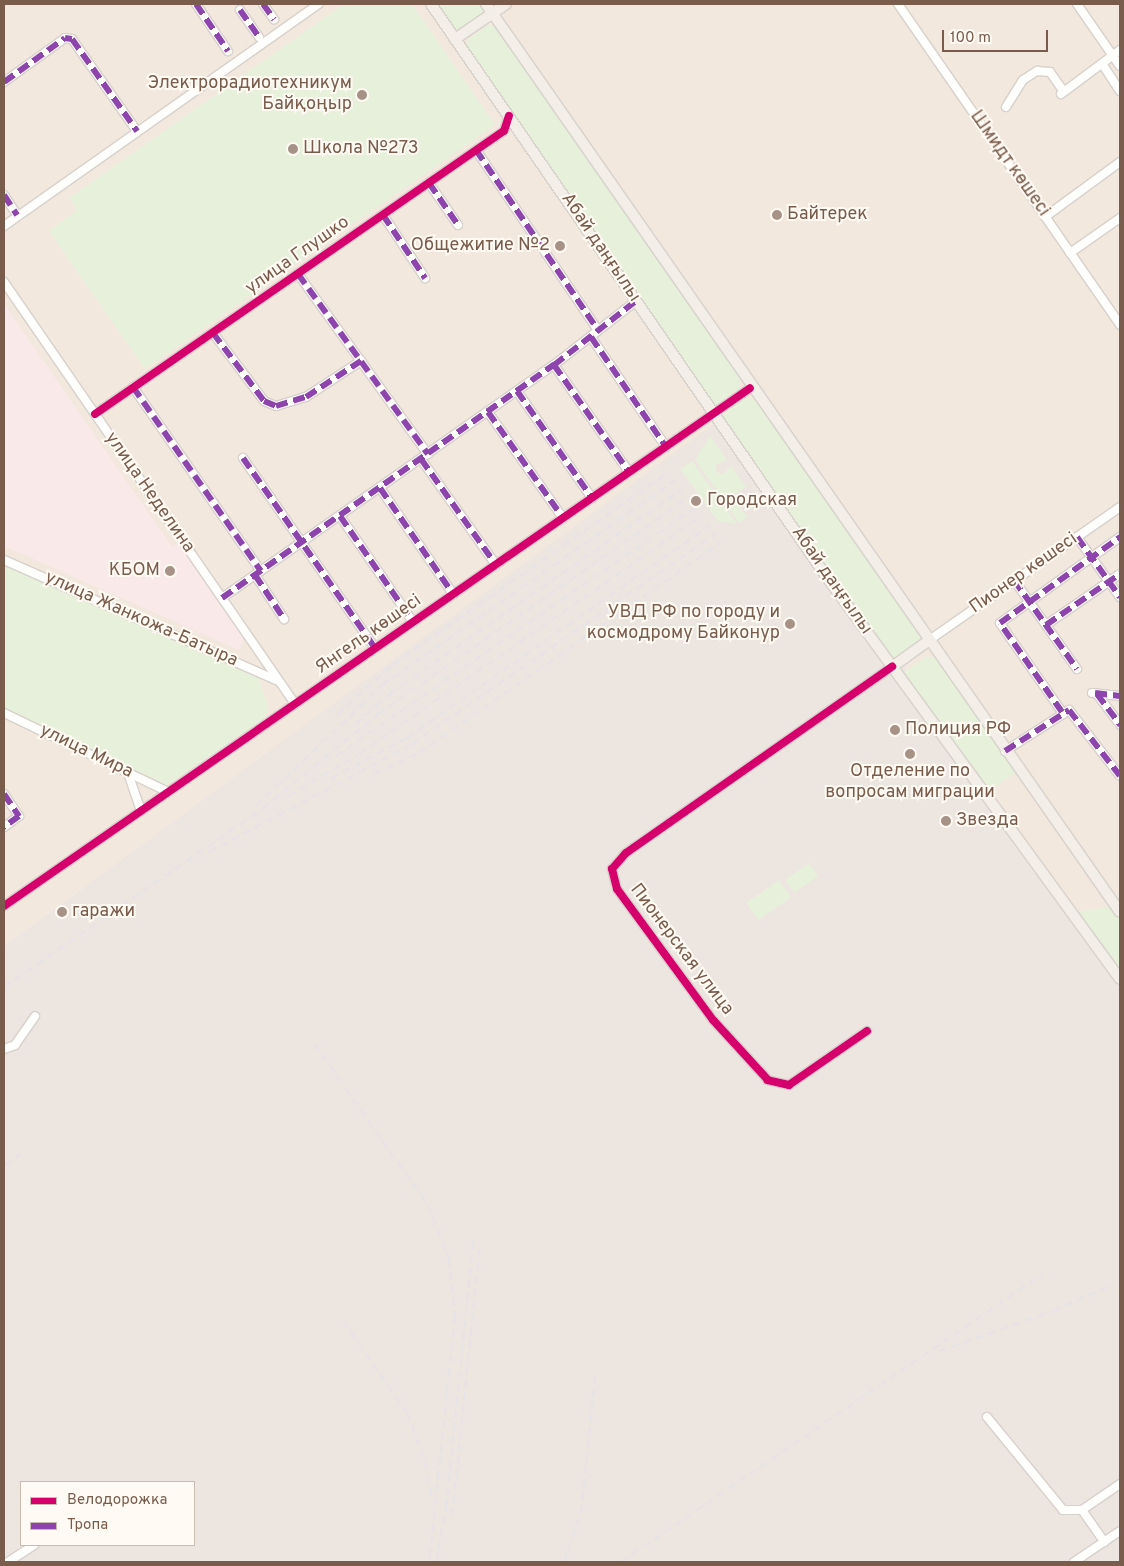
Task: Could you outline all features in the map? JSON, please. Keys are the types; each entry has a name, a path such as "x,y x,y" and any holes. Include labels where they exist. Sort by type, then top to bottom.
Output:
{"main road":[{"name":"Абай даңғылы","path":"431,4 892,667 1120,979"},
{"path":"486,4 750,388 1120,912"},
{"path":"456,39 506,4"},
{"name":"Пионерская улица","path":"892,667 928,641"}],"street":[{"path":"196,4 228,51"},
{"path":"264,4 274,19"},
{"path":"4,226 319,4"},
{"name":"Шмидт көшесі","path":"898,4 1120,325"},
{"path":"1077,4 1120,66"},
{"path":"240,10 259,37"},
{"path":"4,82 65,38 72,39 137,131"},
{"path":"1006,107 1023,80 1037,71 1050,72 1063,93 1114,57 1120,50"},
{"path":"1103,65 1120,91"},
{"name":"улица Глушко","path":"95,414 504,131 509,116"},
{"path":"476,150 598,330"},
{"path":"1045,216 1120,162"},
{"path":"429,183 458,225"},
{"path":"4,195 18,215"},
{"path":"383,215 425,278"},
{"path":"1070,252 1120,218"},
{"path":"298,274 428,454"},
{"name":"улица Неделина","path":"4,282 295,704"},
{"path":"222,598 554,365 636,301"},
{"path":"34,326 42,321"},
{"path":"213,332 264,401 276,406 306,397 361,361"},
{"path":"591,337 666,446"},
{"path":"554,365 629,472"},
{"path":"134,387 258,573 284,618"},
{"name":"Янгель көшесі","path":"4,906 750,388"},
{"path":"517,391 592,498"},
{"path":"488,412 563,518"},
{"path":"243,458 375,648"},
{"path":"421,459 496,565"},
{"path":"380,488 453,594"},
{"name":"Пионер көшесі","path":"928,641 1120,507"},
{"path":"340,516 413,622"},
{"path":"1077,537 1120,597"},
{"path":"1062,712 1000,623 1120,537"},
{"name":"улица Жанкожа-Батыра","path":"4,560 278,681"},
{"path":"1046,625 1120,574"},
{"path":"1014,580 1077,669"},
{"name":"Пионерская улица","path":"867,1031 789,1084 768,1080 714,1020 612,876 614,864 626,853 892,667"},
{"path":"1120,696 1094,693 1120,725"},
{"path":"1005,751 1062,712 1073,711 1120,776"},
{"name":"улица Мира","path":"4,713 168,792"},
{"path":"128,773 141,811"},
{"path":"4,794 19,816 4,827"},
{"path":"4,1050 15,1045 35,1016"},
{"path":"987,1417 1058,1506 1069,1512 1082,1510 1120,1484"},
{"path":"1082,1510 1104,1542"},
{"path":"1074,1562 1120,1531"},
{"path":"8,1562 32,1546"}],"shaded area":[{"path":"4,4 1120,4 1120,979 730,413 4,946"},
{"path":"4,304 172,547 178,543 244,637 239,650 4,546"},
{"path":"730,412 1120,979 1120,1562 4,1562 4,946"}],"green space":[{"path":"344,4 412,4 495,125 145,369 49,231 77,210 69,198"},
{"path":"436,4 482,4 485,10 458,31"},
{"path":"490,24 497,27 739,376 739,389 720,403 711,404 467,49 468,39"},
{"path":"747,397 756,401 920,635 919,644 895,661 888,659 723,419 725,411"},
{"path":"710,436 727,460 716,464 716,472 723,474 731,466 746,487 732,496 747,517 739,523 695,460"},
{"path":"692,461 737,524 718,521 680,469"},
{"path":"4,565 258,676 268,707 265,718 167,785 4,708"},
{"path":"927,656 935,658 1016,772 987,793 904,677 904,672"},
{"path":"809,863 818,876 794,893 785,880"},
{"path":"779,880 791,897 758,920 746,903"},
{"path":"1111,907 1120,919 1120,973 1075,912"}],"railway":[{"path":"337,715 392,665 670,471"},
{"path":"256,806 382,685 676,480"},
{"path":"356,724 391,693 682,489"},
{"path":"4,987 263,808 378,714 688,498"},
{"path":"336,756 695,507"},
{"path":"288,796 359,754 701,516"},
{"path":"331,778 407,738 709,526"},
{"path":"209,852 412,744 715,534"},
{"path":"374,774 419,753 721,542"},
{"path":"314,1044 341,1081"},
{"path":"345,1088 428,1205 449,1259 455,1316 429,1562"},
{"path":"4,1166 22,1153"},
{"path":"436,1562 446,1508 473,1242"},
{"path":"452,1516 480,1243"},
{"path":"621,1562 1044,1273"},
{"path":"939,1351 1053,1311 1112,1285"},
{"path":"343,1321 407,1413 425,1462 432,1498"},
{"path":"564,1562 581,1513 595,1377"}],"marked path":[{"path":"196,4 228,51"},
{"path":"263,4 274,19"},
{"path":"240,10 259,37"},
{"path":"4,82 65,38 72,39 137,131"},
{"path":"476,150 598,330"},
{"path":"429,183 458,225"},
{"path":"4,195 17,215"},
{"path":"383,215 425,278"},
{"path":"298,274 428,454"},
{"path":"222,598 554,365 636,301"},
{"path":"213,333 264,401 276,406 306,397 361,361"},
{"path":"591,337 666,447"},
{"path":"554,365 629,472"},
{"path":"133,387 261,571"},
{"path":"517,391 592,498"},
{"path":"488,412 563,518"},
{"path":"243,458 375,648"},
{"path":"421,459 496,565"},
{"path":"380,488 453,594"},
{"path":"340,516 413,622"},
{"path":"1077,537 1120,597"},
{"path":"1062,712 1000,623 1120,537"},
{"path":"1046,625 1120,574"},
{"path":"255,575 284,619"},
{"path":"1014,580 1077,669"},
{"path":"1095,693 1120,696"},
{"path":"1097,694 1120,725"},
{"path":"1005,751 1069,710 1120,776"},
{"path":"4,794 19,816 4,827"}],"cycle path":[{"path":"95,414 504,131 509,116"},
{"path":"4,906 750,388"},
{"path":"867,1031 789,1085 768,1080 713,1020 617,889 612,869 626,853 892,667"}],"place":[{"name":"Электрорадиотехникум Байқоңыр","path":"362,95"},
{"name":"Школа №273","path":"293,149"},
{"name":"Байтерек","path":"777,215"},
{"name":"Общежитие №2","path":"560,246"},
{"name":"Городская","path":"696,501"},
{"name":"КБОМ","path":"170,571"},
{"name":"УВД РФ по городу и космодрому Байконур","path":"790,624"},
{"name":"Полиция РФ","path":"895,730"},
{"name":"Отделение по вопросам миграции","path":"910,754"},
{"name":"Звезда","path":"946,821"},
{"name":"гаражи","path":"62,912"}]}
